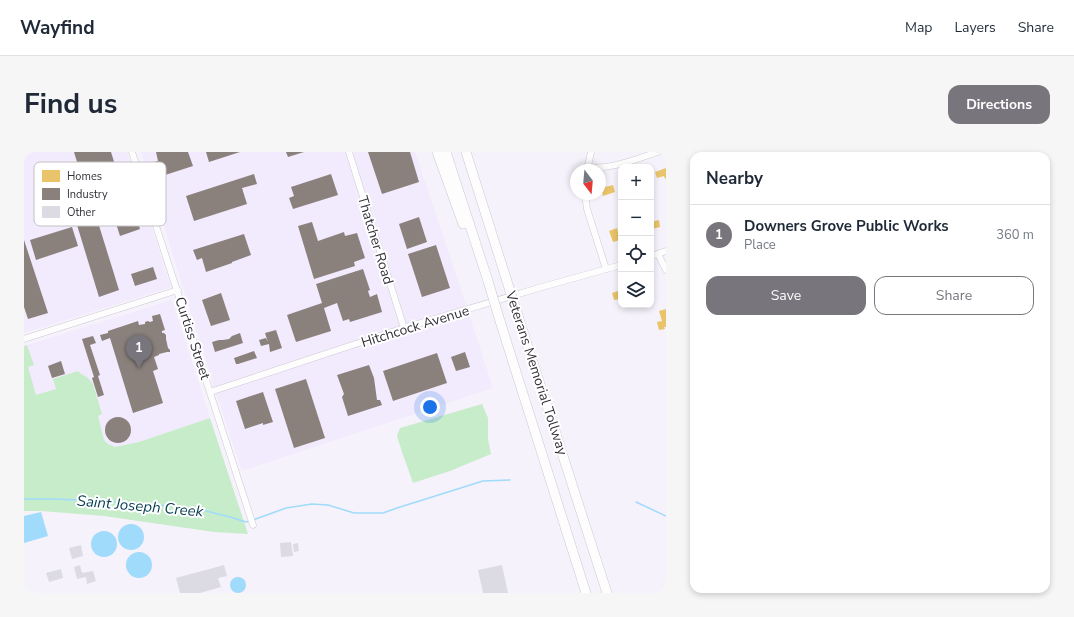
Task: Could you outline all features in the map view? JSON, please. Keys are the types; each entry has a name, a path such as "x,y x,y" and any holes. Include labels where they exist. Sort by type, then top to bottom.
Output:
{"highway":[{"path":"438,152 471,247 483,266"},
{"name":"Veterans Memorial Tollway","path":"446,152 586,593"},
{"name":"Veterans Memorial Tollway","path":"466,152 607,593"},
{"path":"471,167 472,152"},
{"path":"580,574 580,593"}],"street":[{"path":"132,152 135,162"},
{"name":"Thatcher Road","path":"349,152 404,328"},
{"path":"588,164 590,152"},
{"path":"606,167 658,152"},
{"path":"586,200 588,214 606,269"},
{"path":"157,226 178,290"},
{"path":"654,255 666,251"},
{"path":"658,254 666,270"},
{"name":"Hitchcock Avenue","path":"210,392 404,328 618,266"},
{"name":"Curtiss Street","path":"24,339 178,290 253,525"}],"shaded area":[{"path":"24,152 127,152 130,162 34,162 34,226 151,226 171,287 24,333"},
{"path":"141,152 415,152 493,388 242,471 213,384 164,226 166,226 166,162 144,162"},
{"path":"172,300 210,418 139,442 115,447 108,444 104,440 98,416 102,414 91,381 53,379 56,389 36,395 27,367 34,365 27,345"}],"green space":[{"path":"27,345 34,365 28,367 36,395 56,389 53,379 78,371 88,378 93,384 102,414 98,416 104,440 108,444 115,447 139,442 210,418 248,534 214,532 104,516 24,511 24,346"},
{"path":"482,404 488,418 488,439 491,454 450,471 413,483 397,436 400,428"}],"water":[{"path":"41,512 48,536 24,543 24,516"},
{"path":"131,524 140,528 144,537 140,546 131,550 122,546 118,537 122,528"},
{"path":"104,531 113,535 117,544 113,553 104,557 95,553 91,544 95,535"},
{"path":"139,552 148,556 152,565 148,574 139,578 130,574 126,565 130,556"},
{"path":"235,577 241,577 246,582 244,591 241,593 235,593 230,588 230,582"}],"building: Homes":[{"path":"666,168 666,178 665,179 664,176 657,178 655,172"},
{"path":"613,185 615,192 606,195 606,187"},
{"path":"659,220 660,227 654,228 654,221"},
{"path":"617,228 618,241 613,242 609,231"},
{"path":"618,291 618,299 614,300 612,293"},
{"path":"666,309 666,327 664,327 665,329 659,330 657,322 662,321 659,311"}],"building: Industry":[{"path":"74,152 111,152 114,162 77,162"},
{"path":"156,152 188,152 193,166 166,175 166,162 154,162 158,161"},
{"path":"206,152 240,152 209,162"},
{"path":"286,152 304,152 288,157"},
{"path":"368,152 410,152 419,182 382,194"},
{"path":"254,174 257,184 242,188 247,204 194,221 186,196"},
{"path":"331,174 338,195 293,209 289,198 294,196 291,187"},
{"path":"419,217 427,242 407,249 399,224"},
{"path":"312,222 318,241 344,232 345,236 357,233 365,258 354,262 355,266 314,279 298,226"},
{"path":"77,226 99,226 119,290 99,297"},
{"path":"117,226 139,226 140,229 120,236"},
{"path":"72,227 78,246 36,260 30,240"},
{"path":"244,234 251,255 206,272 202,258 197,260 193,250"},
{"path":"24,240 48,313 28,319 24,307"},
{"path":"436,245 450,288 422,297 408,254"},
{"path":"153,267 157,279 135,286 131,274"},
{"path":"363,269 370,290 368,291 370,297 377,294 382,312 350,322 349,319 343,321 337,303 324,308 331,331 296,342 287,315 322,303 316,284"},
{"path":"221,293 230,320 211,326 202,300"},
{"path":"160,314 165,330 162,331 162,333 166,335 170,352 159,354 154,357 158,369 153,371 163,403 133,413 110,338 102,341 100,335 138,321 139,325 145,324 145,322 153,321 152,316"},
{"path":"276,330 282,348 270,352 269,344 261,346 259,340 266,338 268,342 265,333"},
{"path":"240,333 243,343 215,352 212,342 229,339"},
{"path":"93,336 96,343 90,345 100,375 98,376 104,395 98,397 92,378 94,377 82,339"},
{"path":"254,351 257,358 236,364 234,358"},
{"path":"465,352 470,367 456,371 451,357"},
{"path":"437,353 447,383 393,401 383,371"},
{"path":"61,361 65,374 52,378 48,366"},
{"path":"369,365 374,378 377,400 380,400 382,405 348,416 342,397 344,394 337,375"},
{"path":"306,379 325,438 294,448 275,389"},
{"path":"263,392 273,422 263,425 263,423 245,429 236,401"},
{"path":"118,417 127,421 131,430 127,439 118,443 109,439 105,430 109,421"}],"building: Other":[{"path":"291,542 293,556 281,557 280,543"},
{"path":"298,543 299,551 294,552 293,544"},
{"path":"81,545 83,556 72,559 69,548"},
{"path":"80,565 82,573 93,571 96,581 87,584 86,577 77,579 74,567"},
{"path":"224,565 227,576 218,578 221,587 200,593 180,593 176,578"},
{"path":"502,565 508,593 483,593 478,570"},
{"path":"61,569 63,578 49,582 46,573"}],"waterway":[{"name":"Saint Joseph Creek","path":"253,520 286,508 312,504 328,505 354,513 383,513 483,481 510,480"},
{"name":"Saint Joseph Creek","path":"24,499 107,501 194,508 246,522 249,521"},
{"name":"Saint Joseph Creek","path":"636,502 666,516"}],"place":[{"name":"Downers Grove Public Works","path":"139,368"}]}
